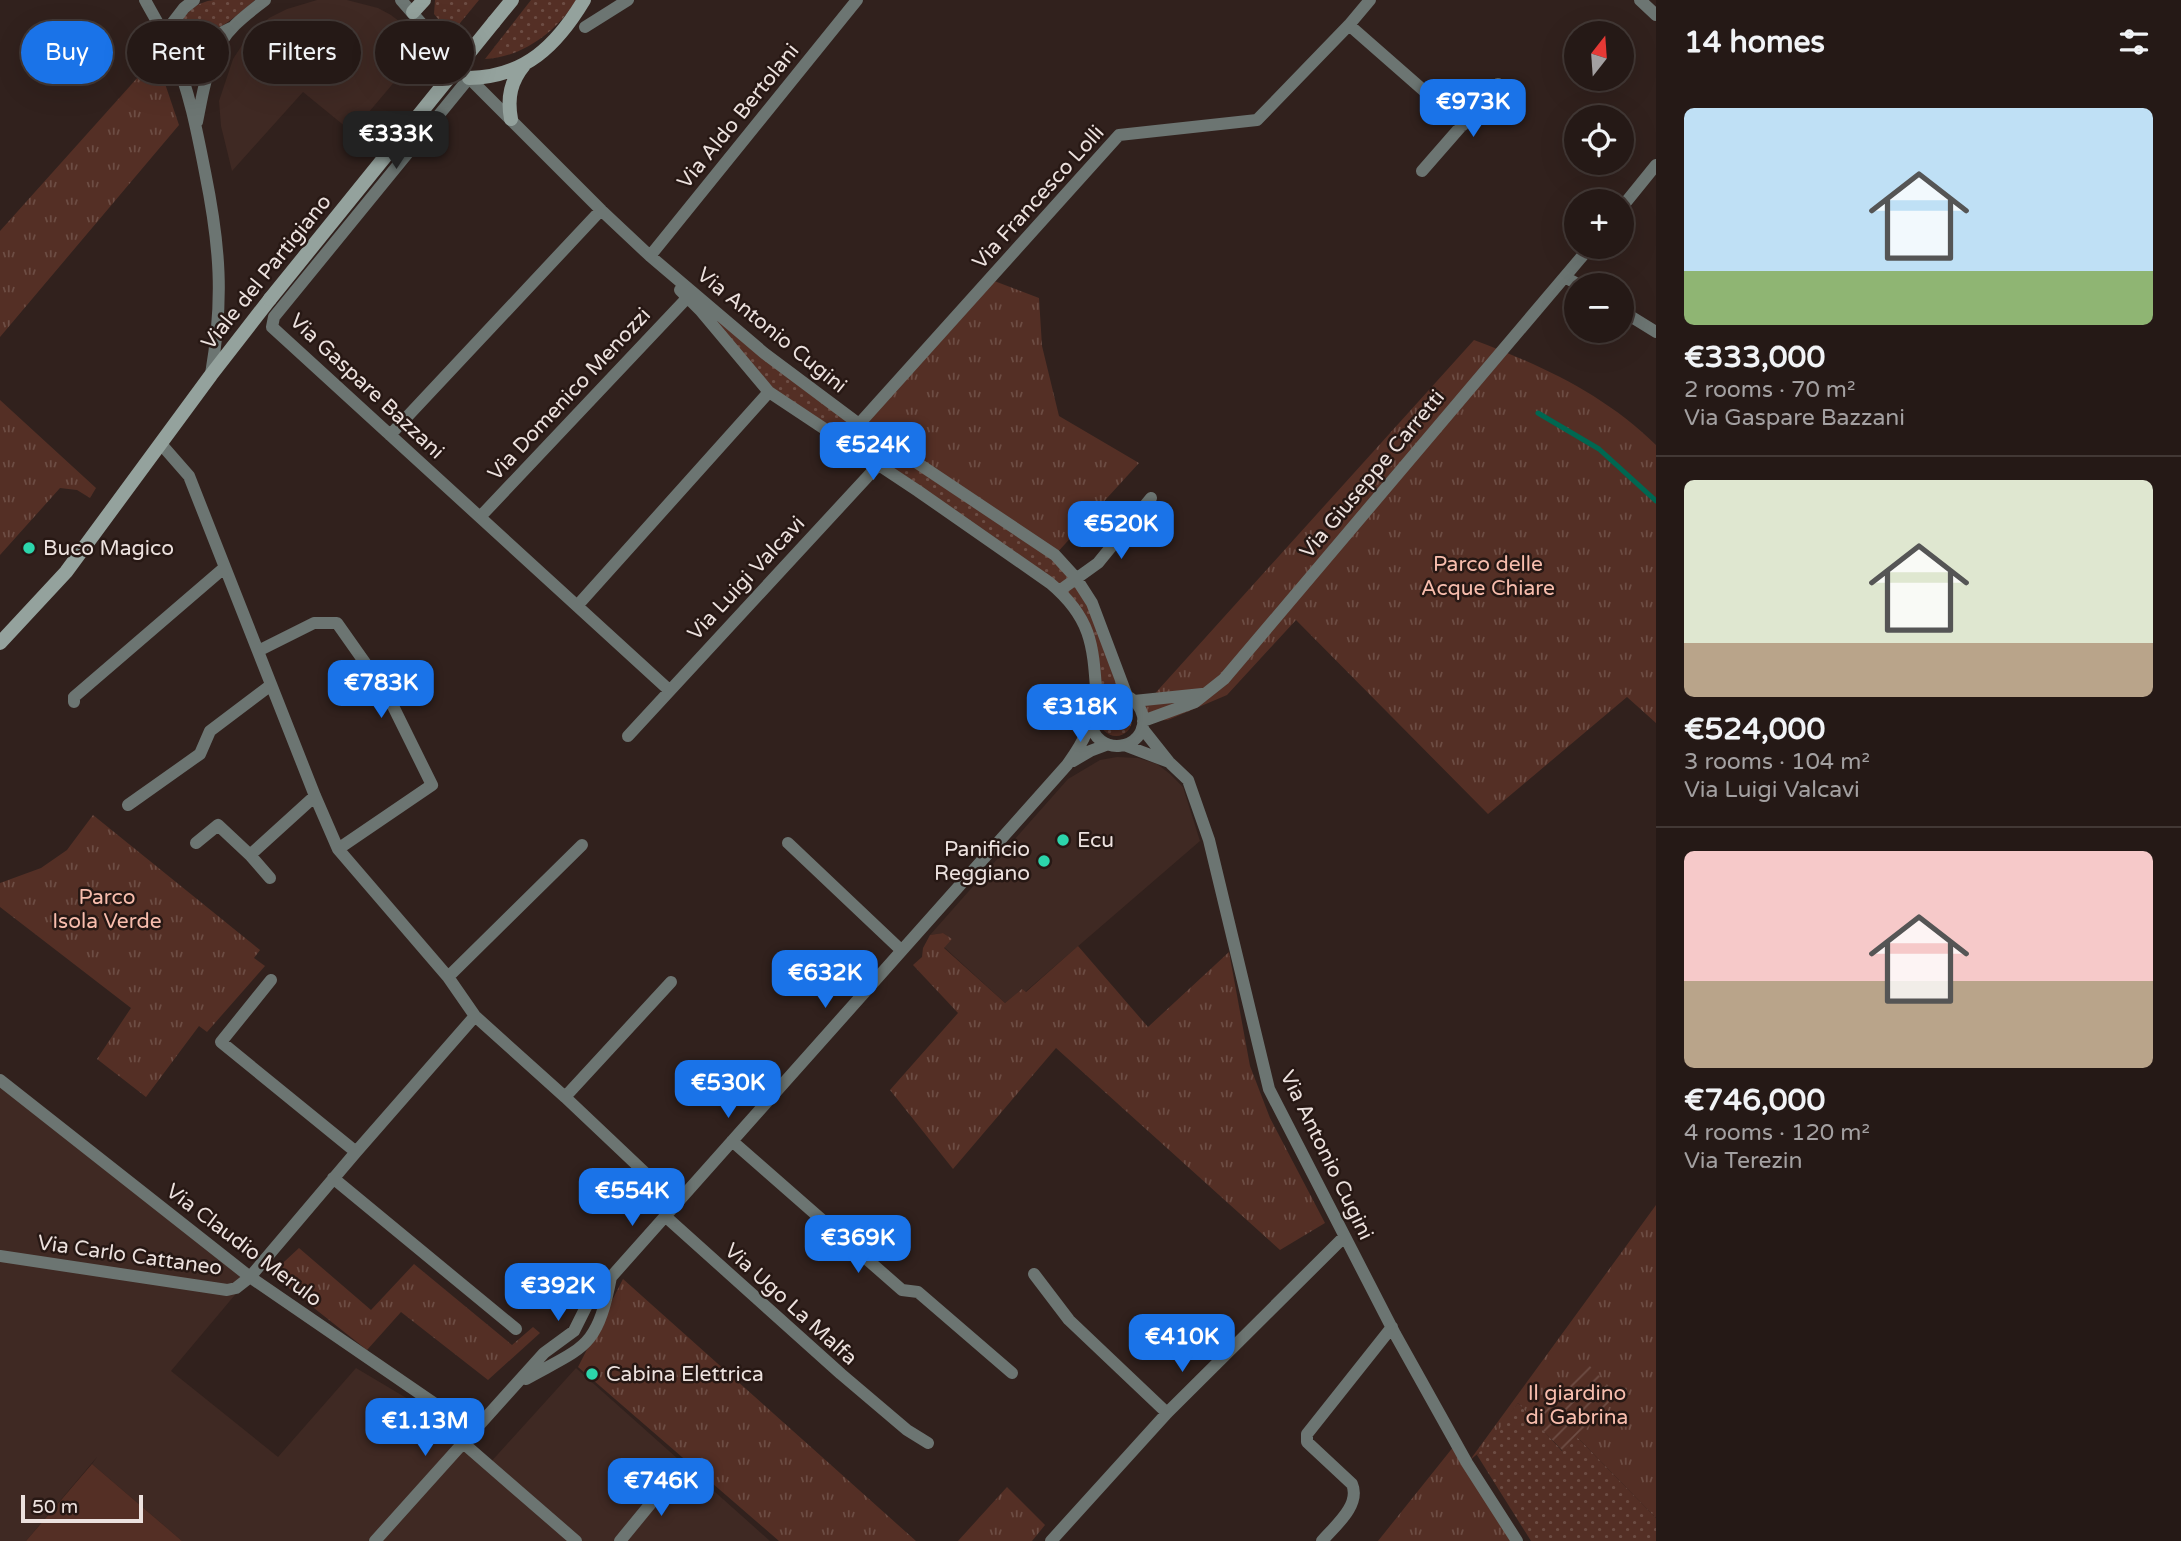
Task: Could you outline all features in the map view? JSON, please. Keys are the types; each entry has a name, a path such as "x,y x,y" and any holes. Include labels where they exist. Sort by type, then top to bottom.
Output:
{"main road":[{"path":"413,12 424,0"},
{"name":"Viale del Partigiano","path":"0,643 66,572 270,299 512,0"},
{"path":"474,78 497,77 527,61 558,38 584,0"},
{"path":"511,118 509,99 512,84 527,61"}],"street":[{"path":"145,0 157,21"},
{"path":"174,21 194,0"},
{"path":"229,29 265,0"},
{"name":"Via Antonio Cugini","path":"401,0 421,21"},
{"path":"585,27 628,0"},
{"name":"Via Aldo Bertolani","path":"650,256 856,0"},
{"name":"Via Francesco Lolli","path":"859,424 1119,135 1257,120 1370,0"},
{"path":"1640,0 1656,15"},
{"path":"1349,25 1463,125"},
{"path":"196,126 208,69 219,46 234,26"},
{"name":"Via Antonio Cugini","path":"474,83 650,256 764,353 859,424 1055,555 1076,578 1092,603 1130,698 1141,709 1142,725 1169,762 1188,780 1209,840 1269,1089 1392,1327 1467,1463 1517,1541"},
{"path":"184,84 196,126 214,218 220,277 218,332 211,375"},
{"name":"Via Gaspare Bazzani","path":"464,84 274,317 272,327 669,690"},
{"path":"1422,171 1497,84"},
{"path":"1634,192 1656,165"},
{"path":"390,435 601,210"},
{"name":"Via Antonio Cugini","path":"650,256 769,392 918,491 1069,599 1084,621 1094,652 1097,702 1083,741 1067,765"},
{"name":"Via Giuseppe Carretti","path":"1569,273 1580,259"},
{"name":"Via Giuseppe Carretti","path":"1142,725 1183,708 1224,679 1564,279"},
{"name":"Via Domenico Menozzi","path":"480,517 687,298"},
{"path":"1634,318 1656,332"},
{"path":"577,606 769,392"},
{"path":"161,444 189,476 314,796 338,849 448,977 475,1016 677,1203"},
{"name":"Via Luigi Valcavi","path":"628,736 894,448"},
{"path":"1059,591 1098,563 1151,498"},
{"path":"74,702 74,697 224,568"},
{"path":"258,651 314,623 337,623 387,694 432,785 338,849"},
{"path":"128,805 200,754 210,731 271,685"},
{"path":"1097,702 1111,694 1130,698 1206,694"},
{"path":"1090,720 1094,735 1106,745"},
{"path":"1124,746 1138,736 1142,725"},
{"path":"374,1541 544,1353 574,1331 587,1305 664,1216 1067,765 1106,745 1124,746 1169,762"},
{"path":"250,855 314,796"},
{"path":"196,842 218,825 270,878"},
{"path":"788,843 901,950"},
{"path":"448,977 582,845"},
{"path":"271,980 221,1042 355,1152"},
{"path":"565,1097 671,982"},
{"path":"250,1277 475,1016"},
{"name":"Via Claudio Merulo","path":"0,1080 250,1277 472,1430"},
{"path":"732,1141 901,1290 918,1292 1012,1373"},
{"path":"333,1178 516,1329"},
{"name":"Via Ugo La Malfa","path":"664,1216 841,1374 907,1430 928,1443"},
{"path":"1051,1541 1167,1413 1344,1237"},
{"name":"Via Carlo Cattaneo","path":"0,1256 226,1290 236,1288 250,1277"},
{"path":"1034,1275 1069,1320 1167,1413"},
{"path":"519,1383 575,1353 591,1338 606,1304 612,1276"},
{"path":"1322,1541 1350,1507 1355,1493 1352,1484 1307,1442 1306,1436 1392,1327"},
{"path":"463,1441 576,1541"},
{"path":"620,1541 675,1474"}],"shaded area":[{"path":"317,0 347,0 378,8 391,15 399,21 375,21 375,84 393,84 352,132 303,92 232,171 221,126 219,101 225,84 229,84 233,59 243,44 243,84 361,84 361,21 266,21 287,9"},
{"path":"1117,757 1138,758 1157,764 1183,787 1200,841 1025,992 1021,990 1005,1003 944,947 951,939 943,933 930,935 1068,779 1100,760"},
{"path":"0,1079 250,1277 171,1371 278,1457 356,1368 462,1431 457,1437 489,1464 576,1368 770,1541 182,1541 92,1464 97,1457 26,1541 0,1541"}],"green space":[{"path":"214,0 255,0 229,21 181,21 202,3"},
{"path":"435,0 479,0 462,21 440,21 434,14"},
{"path":"531,0 576,0 559,22 537,41 512,54 485,59"},
{"path":"132,84 165,84 179,125 0,337 0,231"},
{"path":"989,279 1039,298 1042,346 1059,416 1139,463 1055,555 859,424"},
{"path":"687,298 1055,555 1076,578 1127,696 1104,697 1094,652 1069,599 769,392"},
{"name":"Parco delle Acque Chiare","path":"1474,340 1571,383 1615,411 1656,445 1656,723 1627,697 1488,814 1296,620 1227,695 1168,720 1143,721 1141,709"},
{"path":"0,400 96,488 90,498 77,490 60,488 0,555"},
{"path":"1116,704 1127,709 1132,720 1127,731 1116,736 1105,731 1100,720 1105,709"},
{"name":"Parco Isola Verde","path":"93,815 260,950 254,958 265,966 207,1032 199,1026 146,1097 97,1059 131,1008 0,907 0,883 41,868 67,850"},
{"path":"943,933 952,939 944,948 1005,1003 1022,989 1026,992 1078,946 1148,1027 1229,952 1250,1066 1270,1118 1325,1223 1280,1250 1056,1048 953,1169 890,1090 958,1013 913,965 922,957 923,948 930,935"},
{"path":"1656,1205 1656,1518 1578,1438 1563,1451 1518,1403 1486,1447 1470,1460"},
{"path":"299,1248 371,1310 414,1264 512,1345 533,1327 540,1333 488,1380 401,1312 367,1350 271,1274"},
{"path":"623,1279 916,1541 779,1541 578,1367"},
{"name":"Il giardino di Gabrina","path":"1587,1363 1619,1397 1563,1451 1530,1417"},
{"path":"1518,1403 1562,1451 1577,1437 1656,1518 1656,1541 1531,1541 1477,1455"},
{"path":"1454,1446 1516,1541 1378,1541"},
{"path":"92,1464 182,1541 26,1541"},
{"path":"1007,1487 1045,1525 1032,1541 958,1541"}],"waterway":[{"path":"1538,413 1599,449 1656,501"}],"place":[{"name":"Buco Magico","path":"29,548"},
{"name":"Ecu","path":"1063,840"},
{"name":"Panificio Reggiano","path":"1044,861"},
{"name":"Cabina Elettrica","path":"592,1374"}]}
